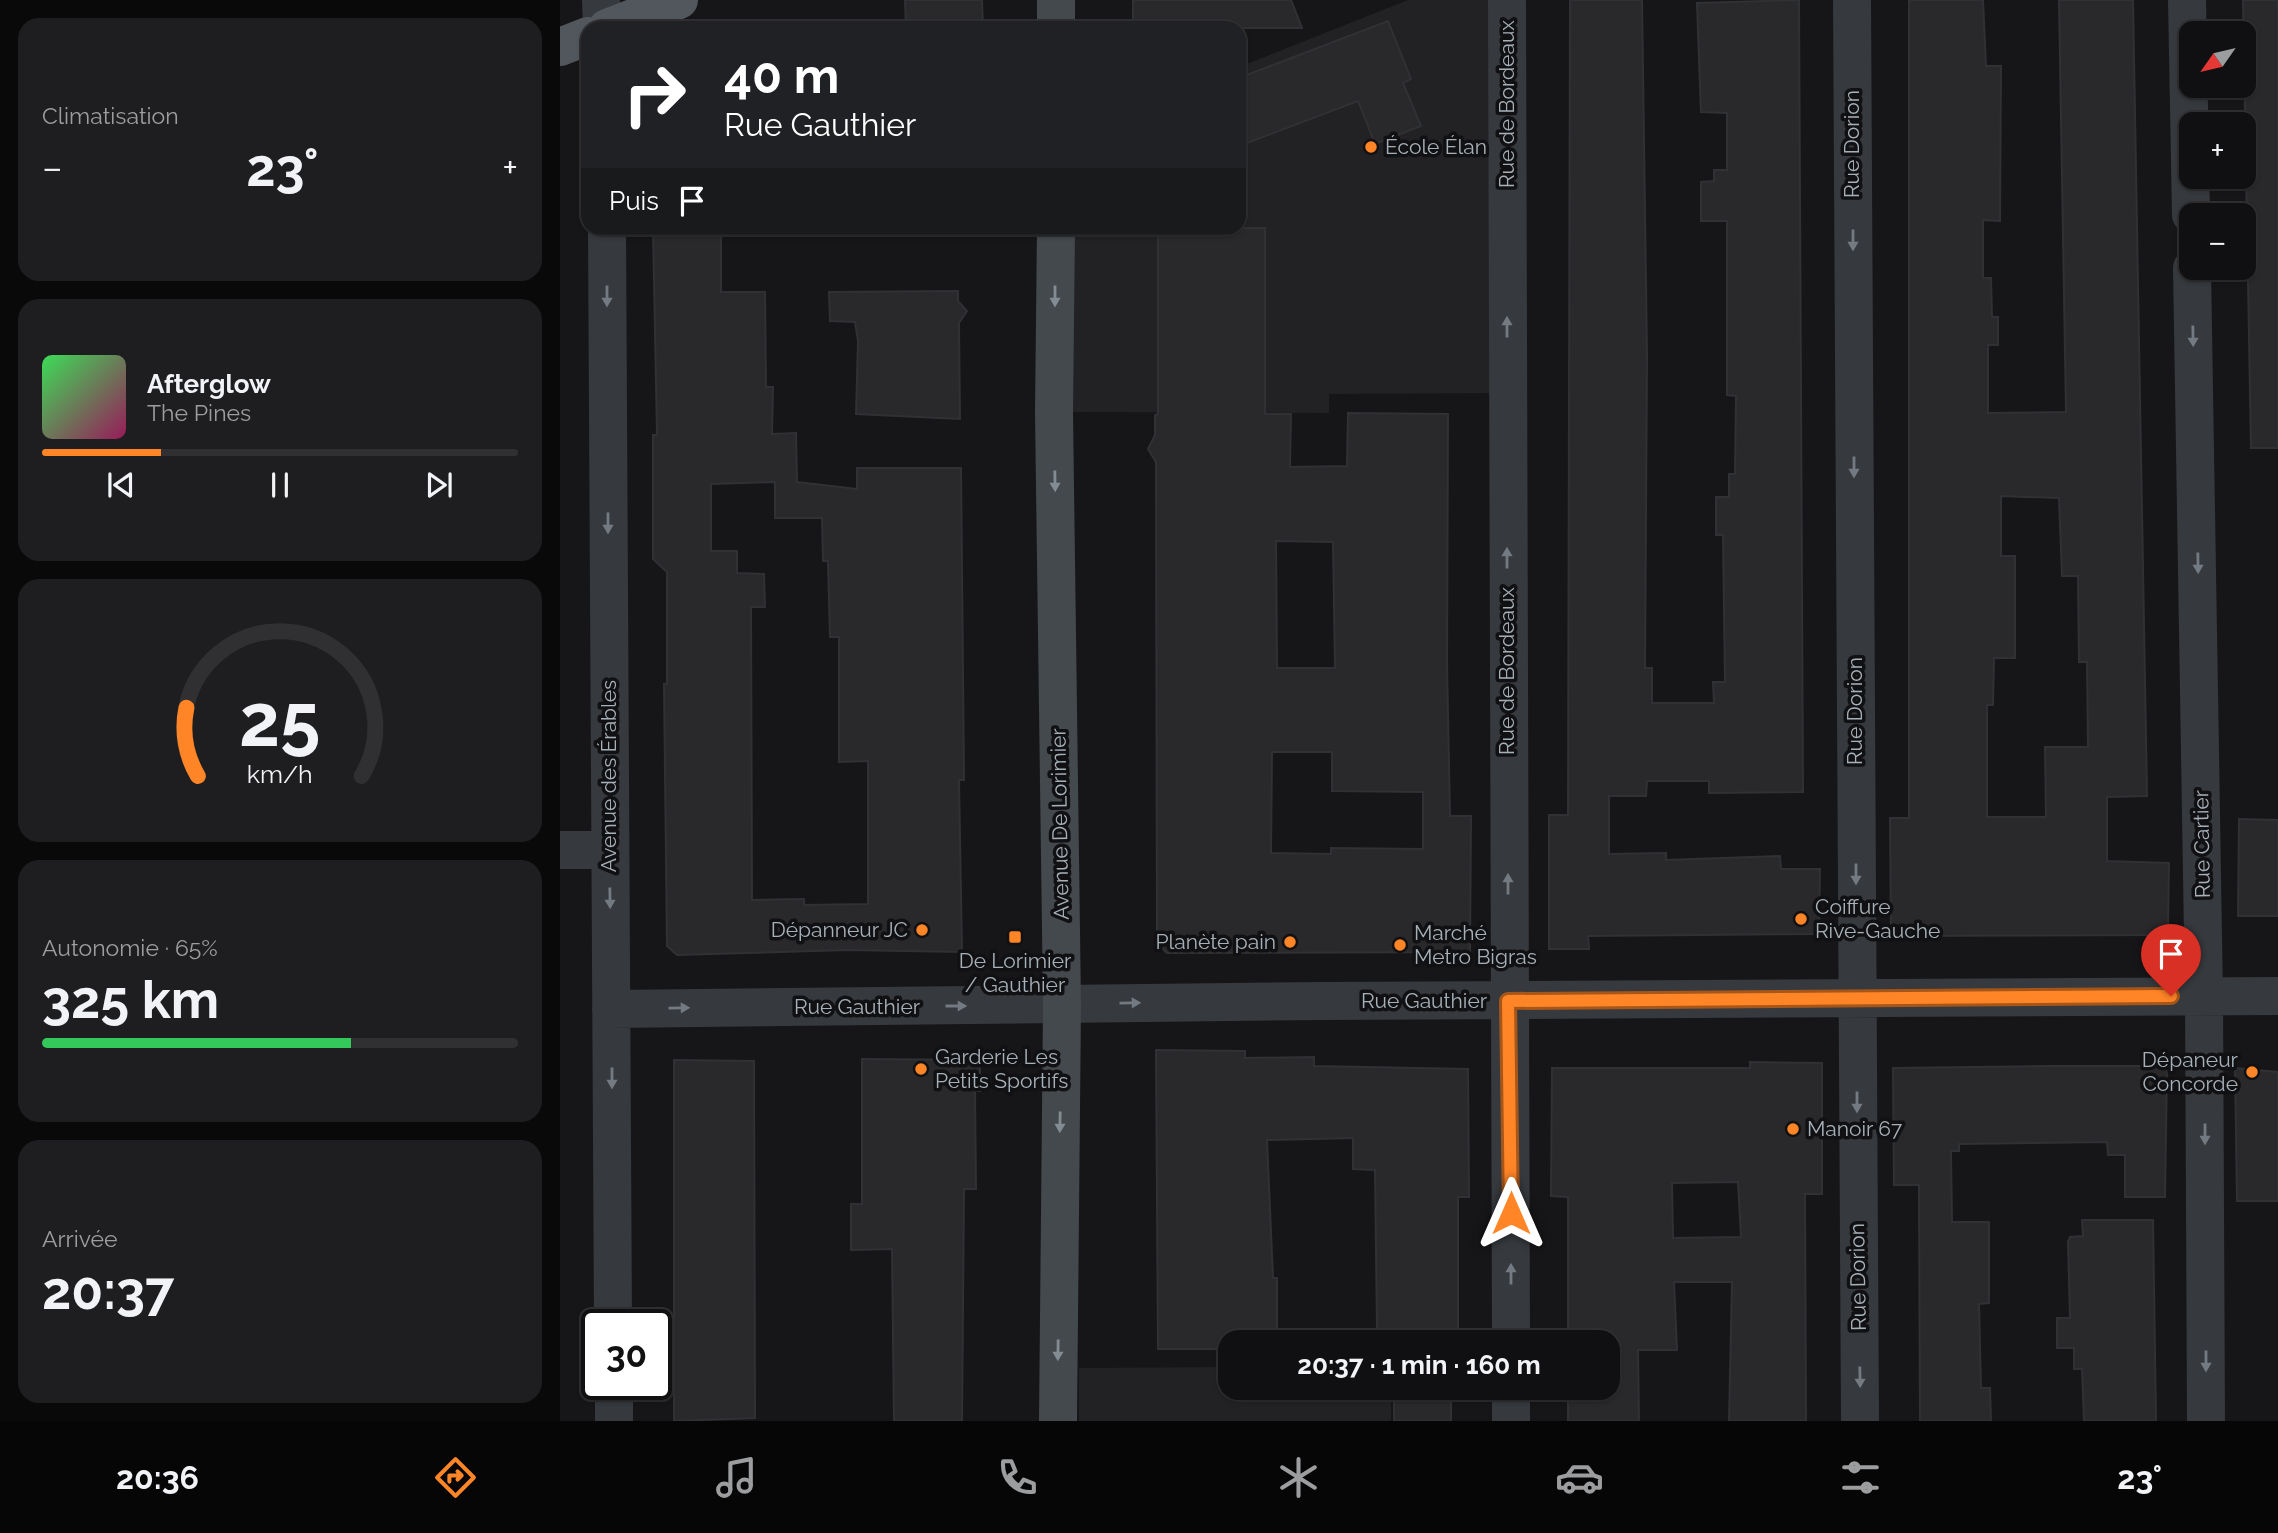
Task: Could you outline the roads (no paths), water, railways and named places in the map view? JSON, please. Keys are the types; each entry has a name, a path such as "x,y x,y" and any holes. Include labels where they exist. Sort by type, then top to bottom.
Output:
{"main road":[{"path":"623,21 679,0"},
{"path":"1056,0 1056,21"},
{"path":"560,47 581,39"},
{"name":"Avenue De Lorimier","path":"1056,235 1055,439 1062,1005 1058,1421"}],"street":[{"path":"601,0 603,21"},
{"name":"Rue de Bordeaux","path":"1507,0 1511,1330"},
{"name":"Rue Dorion","path":"1852,0 1860,1421"},
{"path":"2187,0 2191,203"},
{"name":"Avenue des Érables","path":"607,235 613,1309"},
{"name":"Rue Cartier","path":"2192,280 2204,996 2206,1421"},
{"path":"560,850 610,850"},
{"name":"Rue Gauthier","path":"611,1009 1857,997 2278,996"},
{"path":"614,1400 614,1421"},
{"path":"1511,1400 1511,1421"}],"place":[{"name":"École Élan","path":"1371,147"},
{"name":"Coiffure Rive-Gauche","path":"1801,919"},
{"name":"Dépanneur JC","path":"922,930"},
{"name":"De Lorimier / Gauthier","path":"1015,937"},
{"name":"Planète pain","path":"1290,942"},
{"name":"Marché Metro Bigras","path":"1400,945"},
{"name":"Garderie Les Petits Sportifs","path":"921,1069"},
{"name":"Dépaneur Concorde","path":"2252,1072"},
{"name":"Manoir 67","path":"1793,1129"}]}
